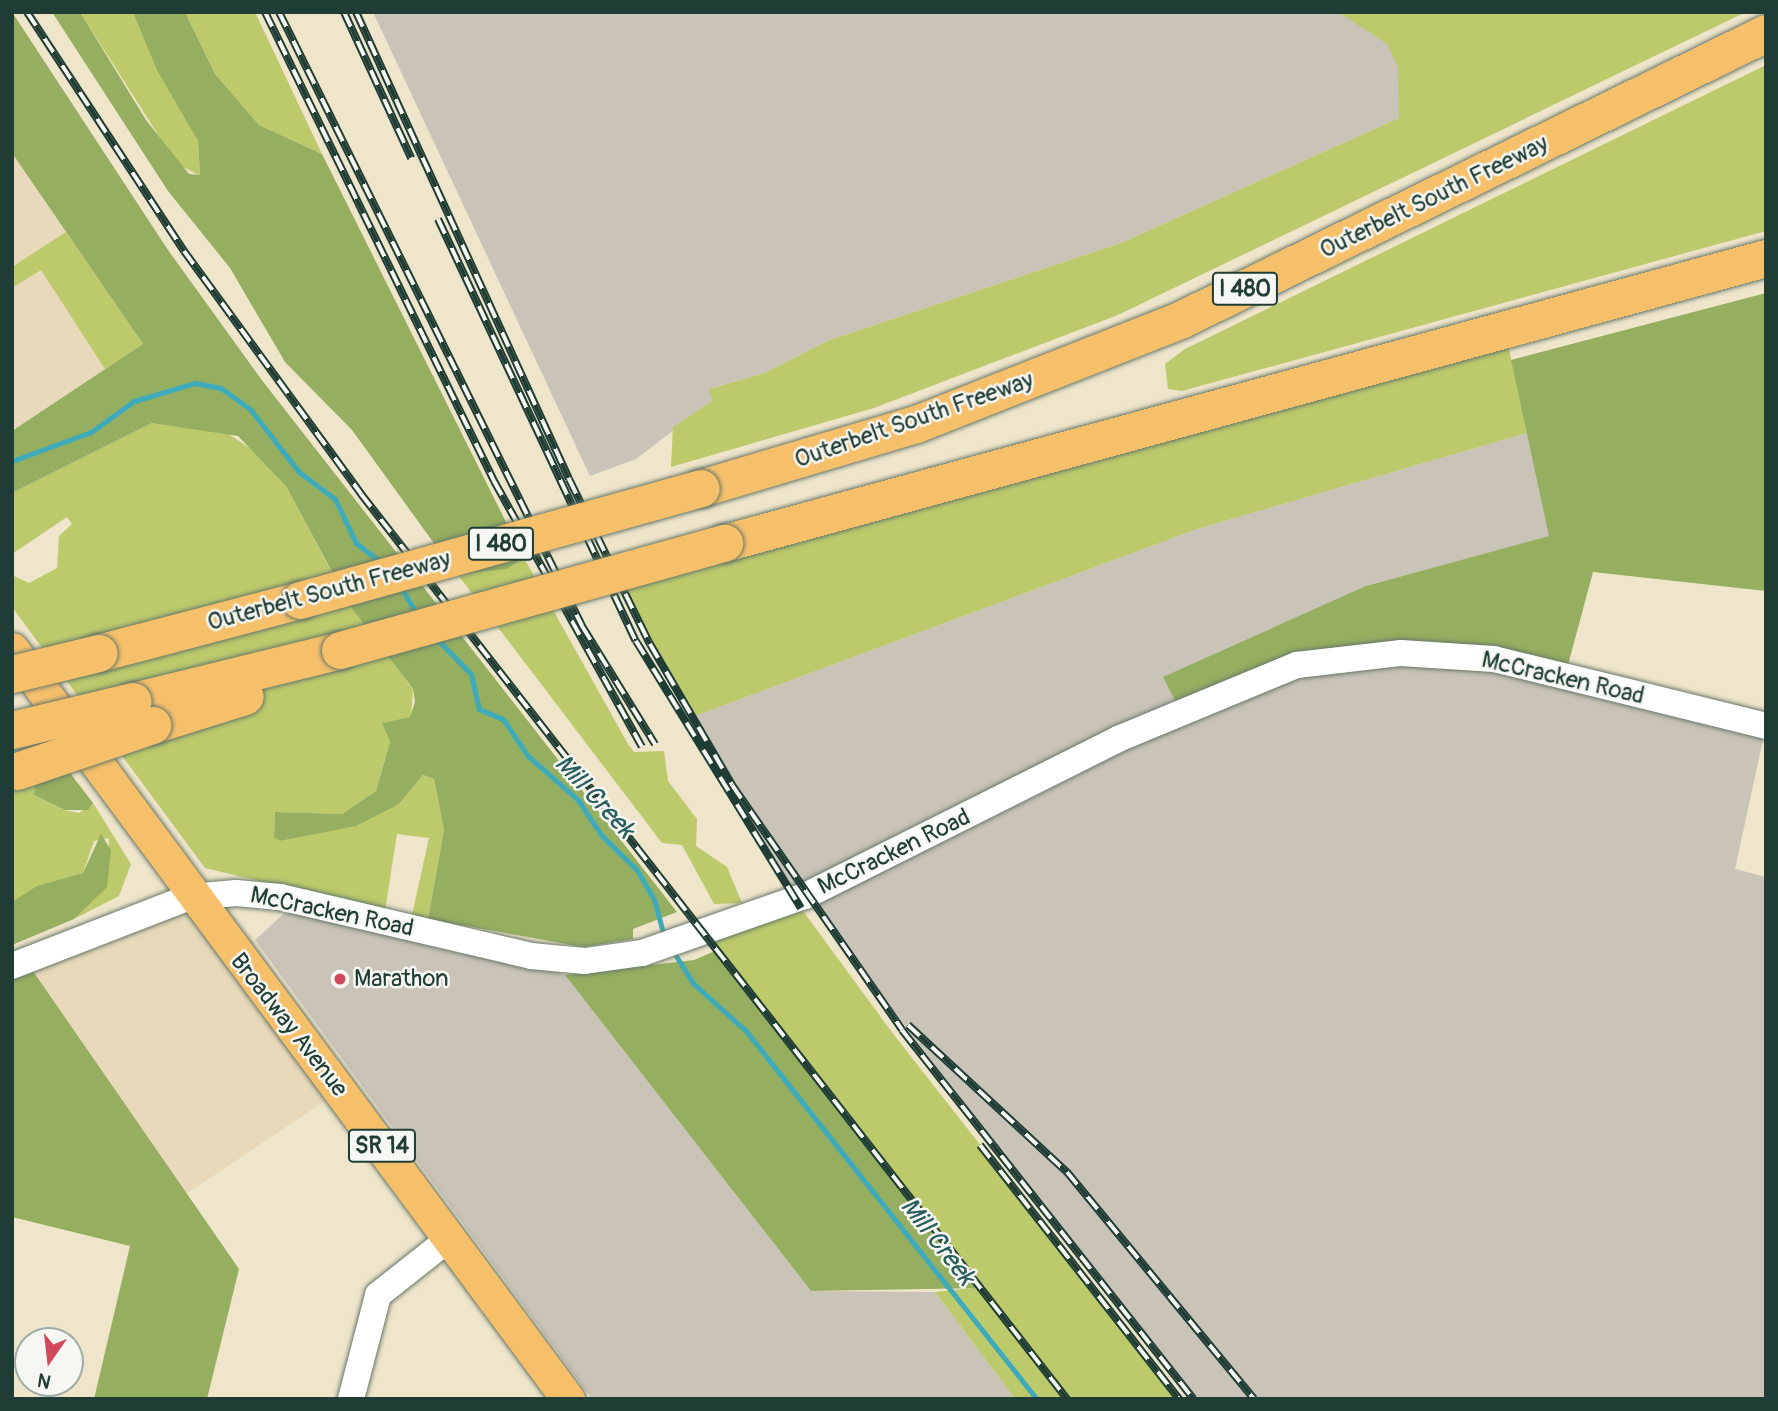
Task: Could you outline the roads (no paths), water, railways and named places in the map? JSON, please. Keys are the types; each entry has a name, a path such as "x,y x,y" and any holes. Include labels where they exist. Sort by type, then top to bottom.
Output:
{"highway":[{"name":"Outerbelt South Freeway","path":"12,674 300,600 701,488 916,424 1172,323 1766,33"},
{"name":"I 480","path":"142,713 253,694 340,650 1766,258"},
{"path":"12,730 142,713"},
{"path":"14,772 142,713"}],"main road":[{"name":"Broadway Avenue","path":"12,649 190,897 450,1238 568,1399"}],"street":[{"name":"McCracken Road","path":"12,966 190,897 279,897 531,956 585,961 642,953 697,937 805,896 1118,739 1297,665 1402,653 1494,659 1766,726"},
{"path":"351,1399 377,1295 450,1238"}],"waterway":[{"name":"Mill Creek","path":"12,461 91,432 134,401 195,383 221,388 250,409 299,472 335,499 356,543 380,562"},
{"name":"Mill Creek","path":"400,586 418,616"},
{"name":"Mill Creek","path":"435,637 471,674 479,709 503,719 528,756 578,800 602,836 637,870 654,899 664,937"},
{"name":"Mill Creek","path":"673,951 694,984 746,1031 1037,1399"}],"railway":[{"path":"27,12 184,251 361,494 1067,1399"},
{"path":"265,12 494,481 642,747"},
{"path":"279,12 582,626 655,744"},
{"path":"344,12 411,158"},
{"path":"356,12 569,479 650,644 732,785 902,1030 1193,1399"},
{"path":"438,219 636,641 801,908"},
{"path":"908,1025 1067,1172 1254,1399"},
{"path":"980,1145 1179,1399"}],"place":[{"name":"Marathon","path":"340,979"}]}
